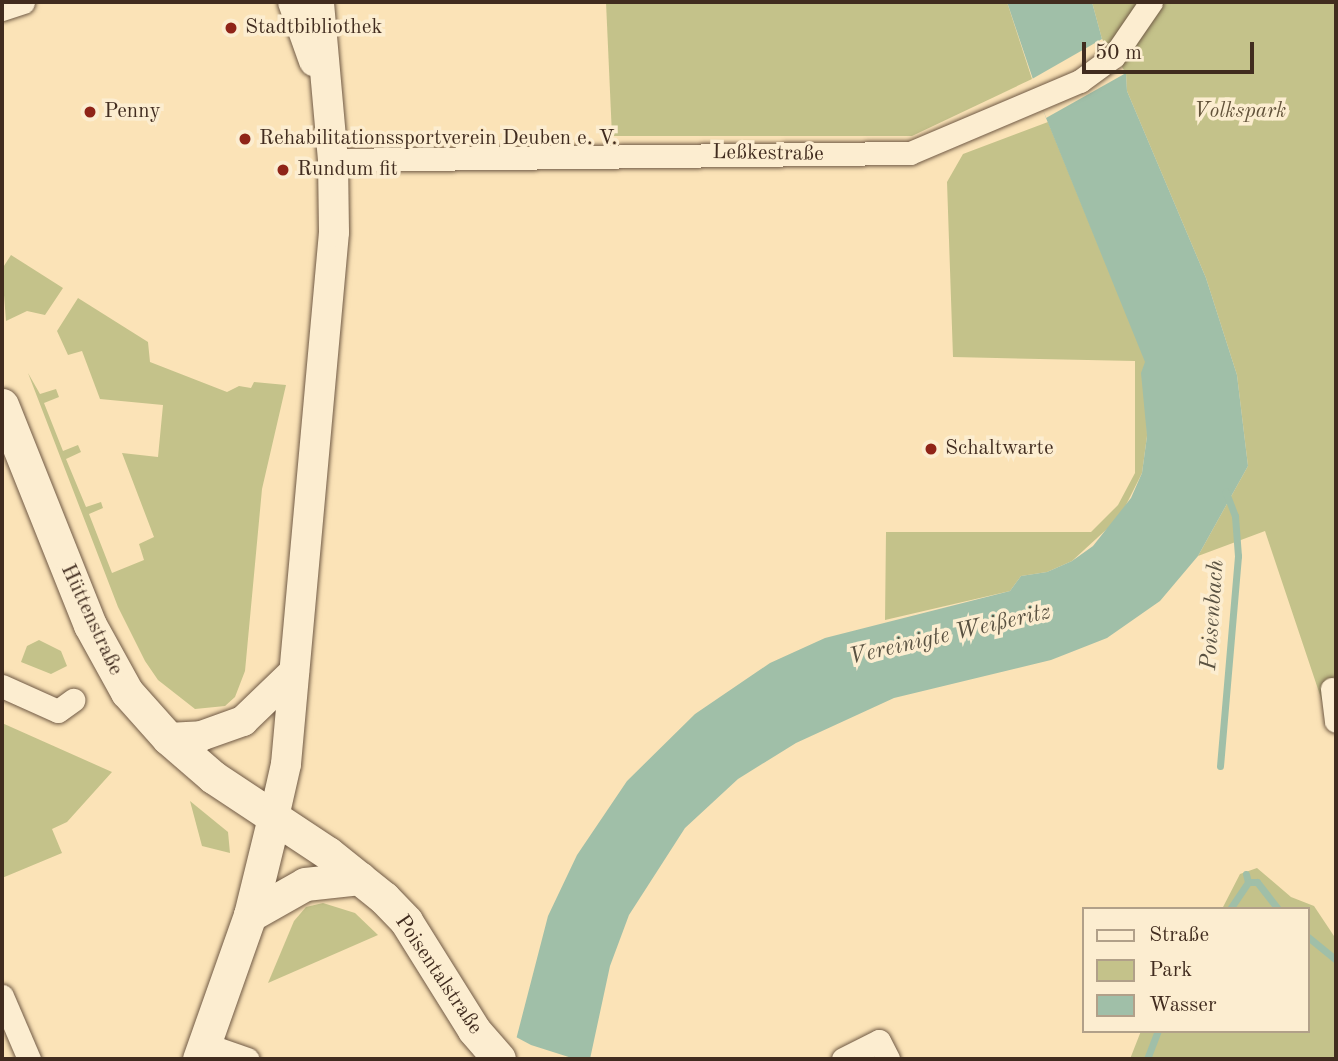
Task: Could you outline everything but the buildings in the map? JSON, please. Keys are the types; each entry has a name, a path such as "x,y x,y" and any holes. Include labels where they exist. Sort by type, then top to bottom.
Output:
{"main road":[{"name":"Hüttenstraße","path":"2,405 105,657 127,692 168,738 216,779 274,817"},
{"name":"Poisentalstraße","path":"274,817 360,878 406,921 474,1030 499,1059"},
{"path":"202,1052 250,915 274,817"},
{"path":"250,915 305,884 360,878"}],"street":[{"path":"2,9 23,2"},
{"path":"293,2 304,40 325,83"},
{"path":"274,817 286,764 334,232 333,160 318,2"},
{"name":"Leßkestraße","path":"333,160 910,153 1080,81 1114,56 1151,2"},
{"path":"168,738 201,736 243,721 294,672"},
{"path":"2,686 58,711 73,700"},
{"path":"1332,689 1336,721"},
{"path":"2,996 29,1059"},
{"path":"843,1059 879,1041 888,1059"},
{"path":"202,1052 247,1059"}],"green space":[{"path":"606,2 1007,2 1032,79 912,136 612,136"},
{"name":"Volkspark","path":"1092,2 1336,2 1336,710 1325,710 1265,531 1198,556 1248,466 1237,375 1206,278 1127,91 1126,73 1102,39"},
{"path":"1048,122 1146,362 1147,436 1142,473 1120,517 1072,561 1047,572 1021,576 1010,591 885,620 886,532 1091,532 1118,505 1135,473 1135,361 953,357 947,182 963,154"},
{"path":"11,255 63,288 45,315 27,311 6,321 2,269"},
{"path":"78,298 148,342 150,362 227,392 239,386 251,388 254,382 286,385 262,489 245,671 235,697 225,706 195,709 158,680 145,661 118,607 28,373 40,394 56,389 59,397 44,403 63,451 78,445 81,452 66,459 86,507 101,502 103,508 89,514 112,573 144,560 139,544 154,537 122,453 158,457 163,405 100,399 82,351 68,355 57,331"},
{"path":"39,640 61,651 67,666 51,674 21,662 27,646"},
{"path":"2,723 112,772 67,822 52,829 62,853 2,878"},
{"path":"190,801 228,832 230,853 202,846"},
{"path":"1257,868 1291,897 1314,906 1336,939 1336,1059 1130,1059 1140,1033 1310,1033 1310,907 1223,907 1240,874"},
{"path":"323,903 355,913 378,935 268,983 294,921 306,907"}],"water":[{"name":"Vereinigte Weißeritz","path":"1007,2 1092,2 1102,39 1126,73 1127,91 1206,278 1237,375 1248,466 1198,556 1160,601 1107,638 1051,660 894,698 796,743 738,779 685,828 629,915 610,966 590,1059 511,1059 548,916 577,855 627,781 695,714 770,663 825,638 1010,591 1021,576 1047,572 1072,561 1093,546 1131,498 1142,473 1147,436 1141,373 1145,362 1046,118"}],"pier":[{"path":"1102,39 1126,73 1046,118 1032,79"},
{"path":"516,1037 531,1045 575,1059 510,1059"}],"waterway":[{"name":"Poisenbach","path":"1220,766 1238,556 1235,516 1226,492"},
{"name":"Poisenbach","path":"1246,874 1248,882 1257,882 1276,907"},
{"path":"1231,907 1248,882"},
{"name":"Poisenbach","path":"1310,939 1336,960"},
{"path":"1147,1059 1157,1033"}],"place":[{"name":"Stadtbibliothek","path":"231,28"},
{"name":"Penny","path":"90,112"},
{"name":"Rehabilitationssportverein Deuben e. V.","path":"245,139"},
{"name":"Rundum fit","path":"283,170"},
{"name":"Schaltwarte","path":"931,449"}]}
